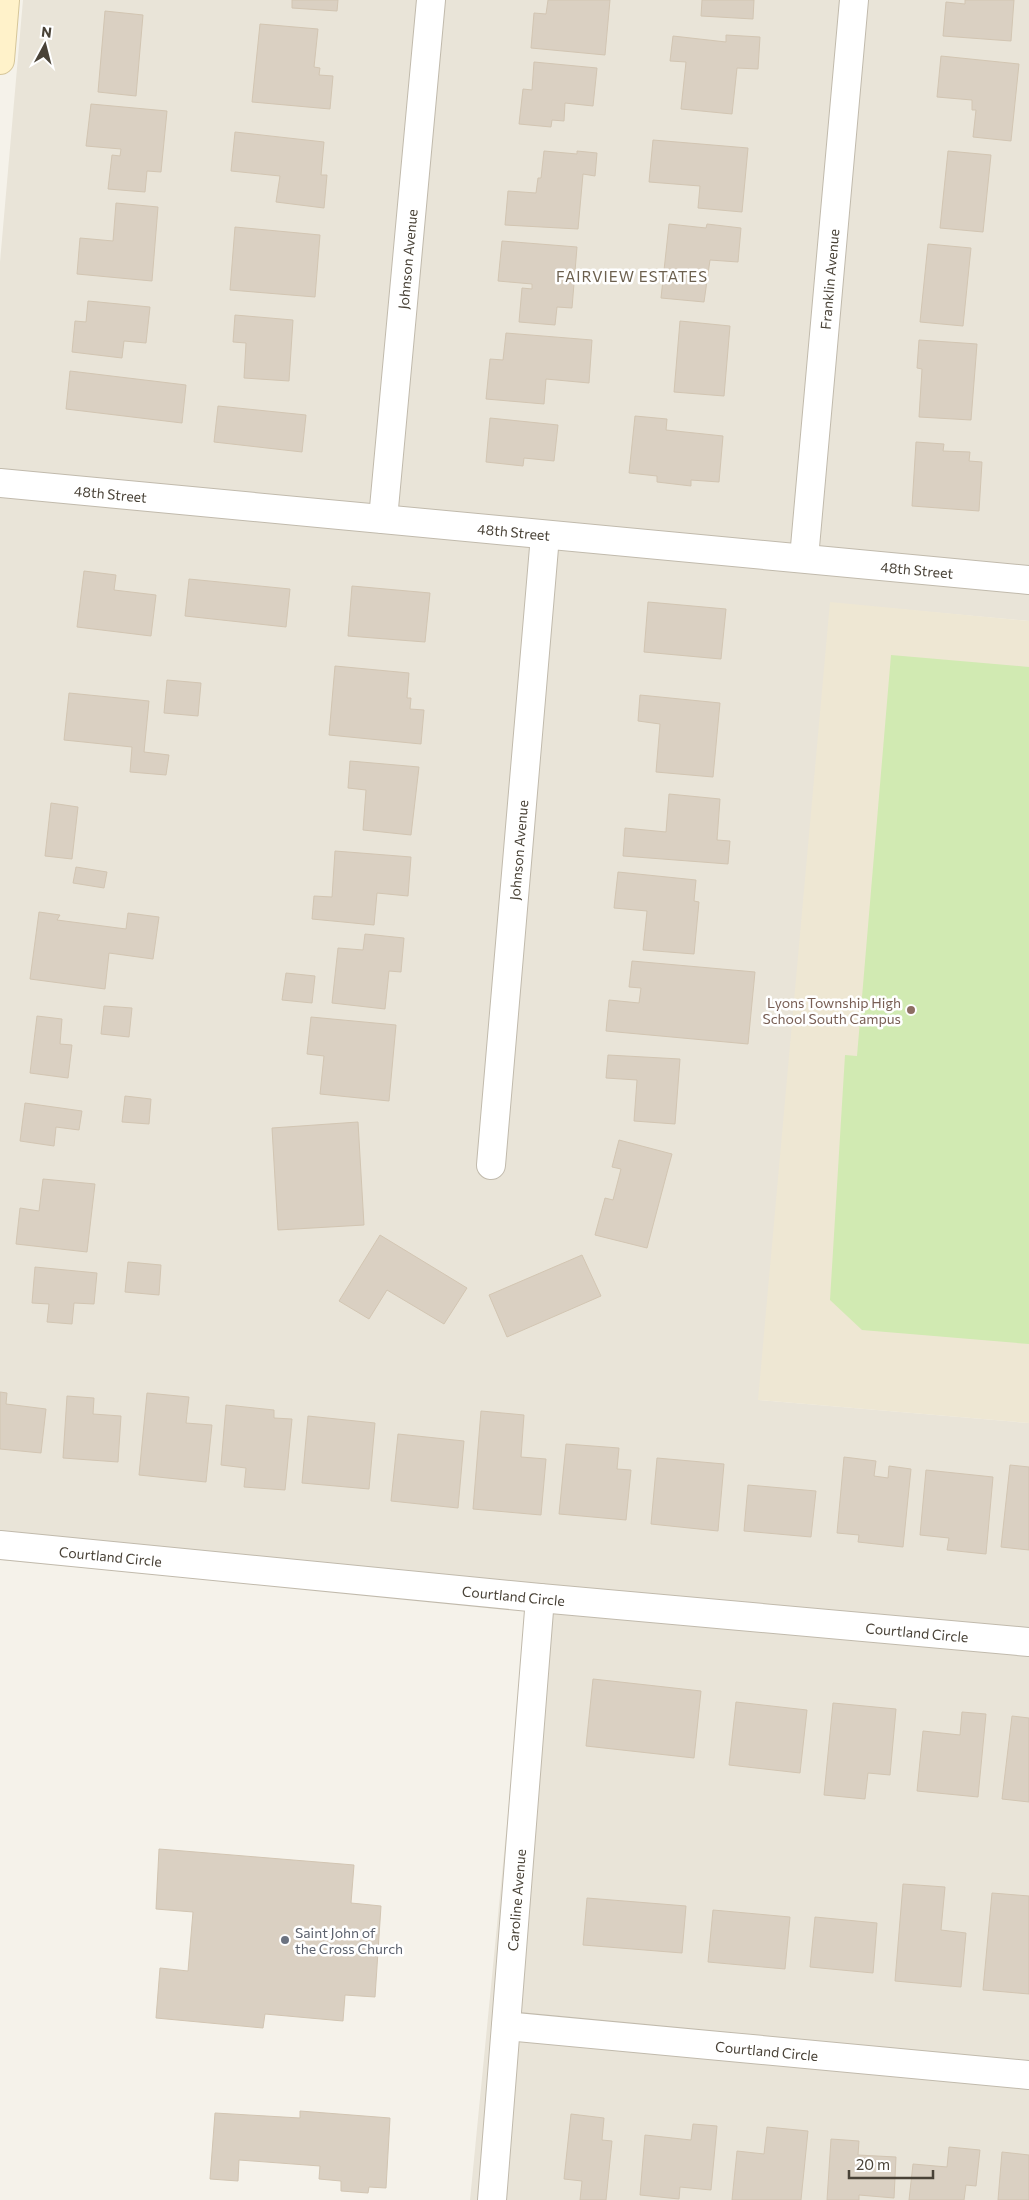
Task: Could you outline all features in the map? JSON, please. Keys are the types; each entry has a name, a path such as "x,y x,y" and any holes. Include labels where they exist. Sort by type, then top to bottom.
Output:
{"main road":[{"path":"0,60 5,0"}],"street":[{"name":"Johnson Avenue","path":"383,518 431,0"},
{"name":"Franklin Avenue","path":"804,558 854,0"},
{"name":"48th Street","path":"0,483 383,518 545,536 804,558 1029,580"},
{"name":"Johnson Avenue","path":"491,1165 545,536"},
{"name":"Courtland Circle","path":"0,1545 540,1598 1029,1642"},
{"name":"Caroline Avenue","path":"492,2200 540,1598"},
{"name":"Courtland Circle","path":"506,2026 1029,2075"}],"shaded area":[{"path":"23,0 1029,0 1029,621 831,603 759,1400 1029,1423 1029,2200 470,2200 528,1610 0,1560 0,262"},
{"name":"Lyons Township High School South Campus","path":"830,602 1029,621 1029,1423 758,1400"}],"green space":[{"name":"Lyons Township High School South Campus","path":"891,655 1029,667 1029,1344 862,1330 830,1300 845,1055 857,1056"}],"building":[{"path":"292,0 338,0 337,11 292,8"},
{"path":"548,0 610,0 605,55 531,48 534,13 546,14"},
{"path":"702,0 754,0 753,19 701,16"},
{"path":"965,0 1014,0 1011,41 943,36 946,2 965,4"},
{"path":"105,11 143,15 136,96 98,92"},
{"path":"260,24 318,29 314,67 320,68 319,75 333,76 330,109 252,102"},
{"path":"726,35 760,37 758,69 737,68 732,114 681,109 686,62 670,61 673,36 726,42"},
{"path":"941,56 1019,64 1011,141 973,137 976,110 972,110 972,100 937,97"},
{"path":"534,62 597,68 593,106 565,103 564,121 552,120 551,127 519,124 523,89 532,90"},
{"path":"91,104 167,111 161,172 147,171 145,192 108,189 112,155 120,156 121,149 86,146"},
{"path":"235,132 324,142 321,175 327,175 324,208 276,202 280,176 231,171"},
{"path":"653,140 748,148 742,212 698,208 700,186 649,182"},
{"path":"544,151 577,154 577,151 597,153 595,176 583,174 578,229 505,225 508,191 536,193 538,178 541,178"},
{"path":"948,151 991,155 983,232 940,228"},
{"path":"116,203 158,207 152,281 77,274 80,238 113,241"},
{"path":"669,224 706,228 707,224 741,228 738,262 710,260 704,302 661,298"},
{"path":"235,227 320,235 315,297 230,290"},
{"path":"502,241 577,247 572,308 557,307 555,325 519,322 522,288 532,289 532,284 498,281"},
{"path":"928,244 971,248 963,326 920,322"},
{"path":"88,301 150,307 146,343 124,341 122,358 72,352 75,321 86,322"},
{"path":"235,315 293,320 289,381 244,378 246,343 233,342"},
{"path":"680,321 730,326 724,396 674,392"},
{"path":"506,333 592,340 589,383 546,379 544,404 486,399 490,359 503,360"},
{"path":"919,340 977,344 971,420 919,417 922,369 917,368"},
{"path":"70,371 186,385 182,423 66,409"},
{"path":"218,406 306,415 302,452 214,442"},
{"path":"635,416 667,419 666,430 723,436 719,482 691,480 691,486 657,482 657,476 629,473"},
{"path":"490,418 558,425 554,461 524,458 523,466 486,462"},
{"path":"916,442 944,444 943,451 970,452 969,461 982,462 979,511 912,506"},
{"path":"84,571 116,575 114,590 156,595 151,636 77,627"},
{"path":"189,579 290,589 286,627 185,616"},
{"path":"352,586 430,593 425,642 348,636"},
{"path":"648,602 726,609 721,659 644,652"},
{"path":"335,666 409,673 407,698 411,698 410,709 424,710 421,744 329,735"},
{"path":"167,680 201,683 198,716 164,713"},
{"path":"69,693 149,701 144,752 169,755 166,775 130,772 132,747 64,740"},
{"path":"640,695 720,703 713,777 656,772 660,724 638,721"},
{"path":"350,761 419,767 411,835 363,830 366,790 348,788"},
{"path":"669,794 720,799 717,840 730,841 728,864 623,856 625,828 666,832"},
{"path":"51,803 78,807 72,859 45,856"},
{"path":"335,851 411,857 408,896 377,893 374,925 312,919 314,896 332,897"},
{"path":"76,867 107,872 104,888 73,883"},
{"path":"618,872 696,880 694,901 699,902 694,954 643,950 647,911 614,908"},
{"path":"39,912 60,915 57,920 126,929 128,913 159,917 153,959 109,953 105,989 30,979"},
{"path":"365,934 404,938 401,972 389,971 385,1009 332,1003 338,948 363,950"},
{"path":"632,961 755,972 748,1044 606,1031 609,1000 639,1003 641,988 629,987"},
{"path":"286,973 315,976 312,1003 282,1000"},
{"path":"104,1006 132,1008 129,1037 101,1034"},
{"path":"37,1016 62,1019 60,1044 72,1045 68,1078 30,1073"},
{"path":"311,1017 396,1025 389,1101 320,1094 324,1056 307,1054"},
{"path":"608,1055 680,1059 675,1124 634,1121 637,1080 606,1078"},
{"path":"125,1096 151,1099 149,1124 122,1122"},
{"path":"25,1103 82,1111 79,1130 56,1127 54,1146 20,1141"},
{"path":"358,1122 364,1225 278,1230 272,1128"},
{"path":"619,1140 672,1154 647,1248 595,1235 605,1198 613,1200 621,1169 612,1167"},
{"path":"43,1179 95,1184 87,1252 16,1244 20,1208 39,1211"},
{"path":"380,1235 467,1288 444,1324 387,1290 369,1319 339,1301"},
{"path":"582,1255 601,1296 507,1337 489,1295"},
{"path":"128,1262 161,1265 159,1295 125,1292"},
{"path":"35,1267 97,1273 94,1304 74,1303 72,1324 47,1322 49,1304 32,1303"},
{"path":"0,1392 7,1393 6,1404 46,1409 41,1453 0,1449"},
{"path":"147,1393 189,1397 186,1423 212,1425 206,1482 139,1475"},
{"path":"67,1396 94,1398 93,1414 121,1416 118,1462 63,1458"},
{"path":"226,1405 274,1410 274,1418 292,1419 285,1490 244,1487 246,1468 221,1465"},
{"path":"481,1411 524,1415 521,1457 546,1459 541,1515 473,1509"},
{"path":"308,1416 375,1423 369,1489 302,1483"},
{"path":"398,1434 464,1441 458,1508 391,1501"},
{"path":"566,1444 619,1448 617,1469 631,1470 626,1520 559,1514"},
{"path":"844,1457 876,1461 874,1476 888,1478 889,1466 911,1469 903,1547 858,1542 859,1535 837,1533"},
{"path":"657,1458 724,1464 718,1531 651,1524"},
{"path":"1010,1465 1029,1467 1029,1550 1001,1547"},
{"path":"926,1470 993,1477 986,1554 947,1550 949,1538 920,1535"},
{"path":"748,1485 816,1491 811,1537 744,1531"},
{"path":"593,1679 701,1691 694,1758 586,1746"},
{"path":"736,1702 807,1710 800,1773 729,1765"},
{"path":"833,1703 896,1709 890,1775 868,1773 865,1799 824,1795"},
{"path":"962,1712 986,1714 978,1797 917,1791 923,1731 960,1735"},
{"path":"1012,1716 1029,1718 1029,1802 1002,1799"},
{"name":"Saint John of the Cross Church","path":"159,1849 354,1865 351,1903 381,1906 375,1997 345,1995 343,2021 265,2014 263,2028 156,2018 160,1968 188,1971 193,1912 156,1909"},
{"path":"903,1884 945,1887 941,1930 966,1933 961,1987 895,1981"},
{"path":"992,1893 1029,1896 1029,1994 983,1990"},
{"path":"587,1898 686,1906 682,1953 583,1945"},
{"path":"713,1910 790,1917 785,1969 708,1962"},
{"path":"815,1917 877,1923 873,1973 810,1967"},
{"path":"300,2111 390,2118 386,2188 369,2187 368,2193 341,2191 341,2181 319,2179 320,2166 239,2160 238,2181 210,2179 215,2113 300,2118"},
{"path":"571,2114 604,2118 602,2140 612,2141 606,2200 580,2200 582,2181 564,2179"},
{"path":"693,2124 717,2126 711,2190 680,2187 679,2199 640,2195 645,2135 691,2140"},
{"path":"767,2127 808,2131 801,2200 732,2200 737,2151 764,2154"},
{"path":"831,2139 859,2141 858,2155 896,2157 894,2198 859,2195 859,2200 827,2200"},
{"path":"949,2147 980,2150 976,2186 966,2185 964,2200 909,2200 913,2164 947,2167"},
{"path":"1002,2152 1029,2155 1029,2200 998,2200"}],"place":[{"name":"Lyons Township High School South Campus","path":"911,1010"},
{"name":"Saint John of the Cross Church","path":"285,1940"}],"district":[{"name":"FAIRVIEW ESTATES","path":"632,276"}]}
